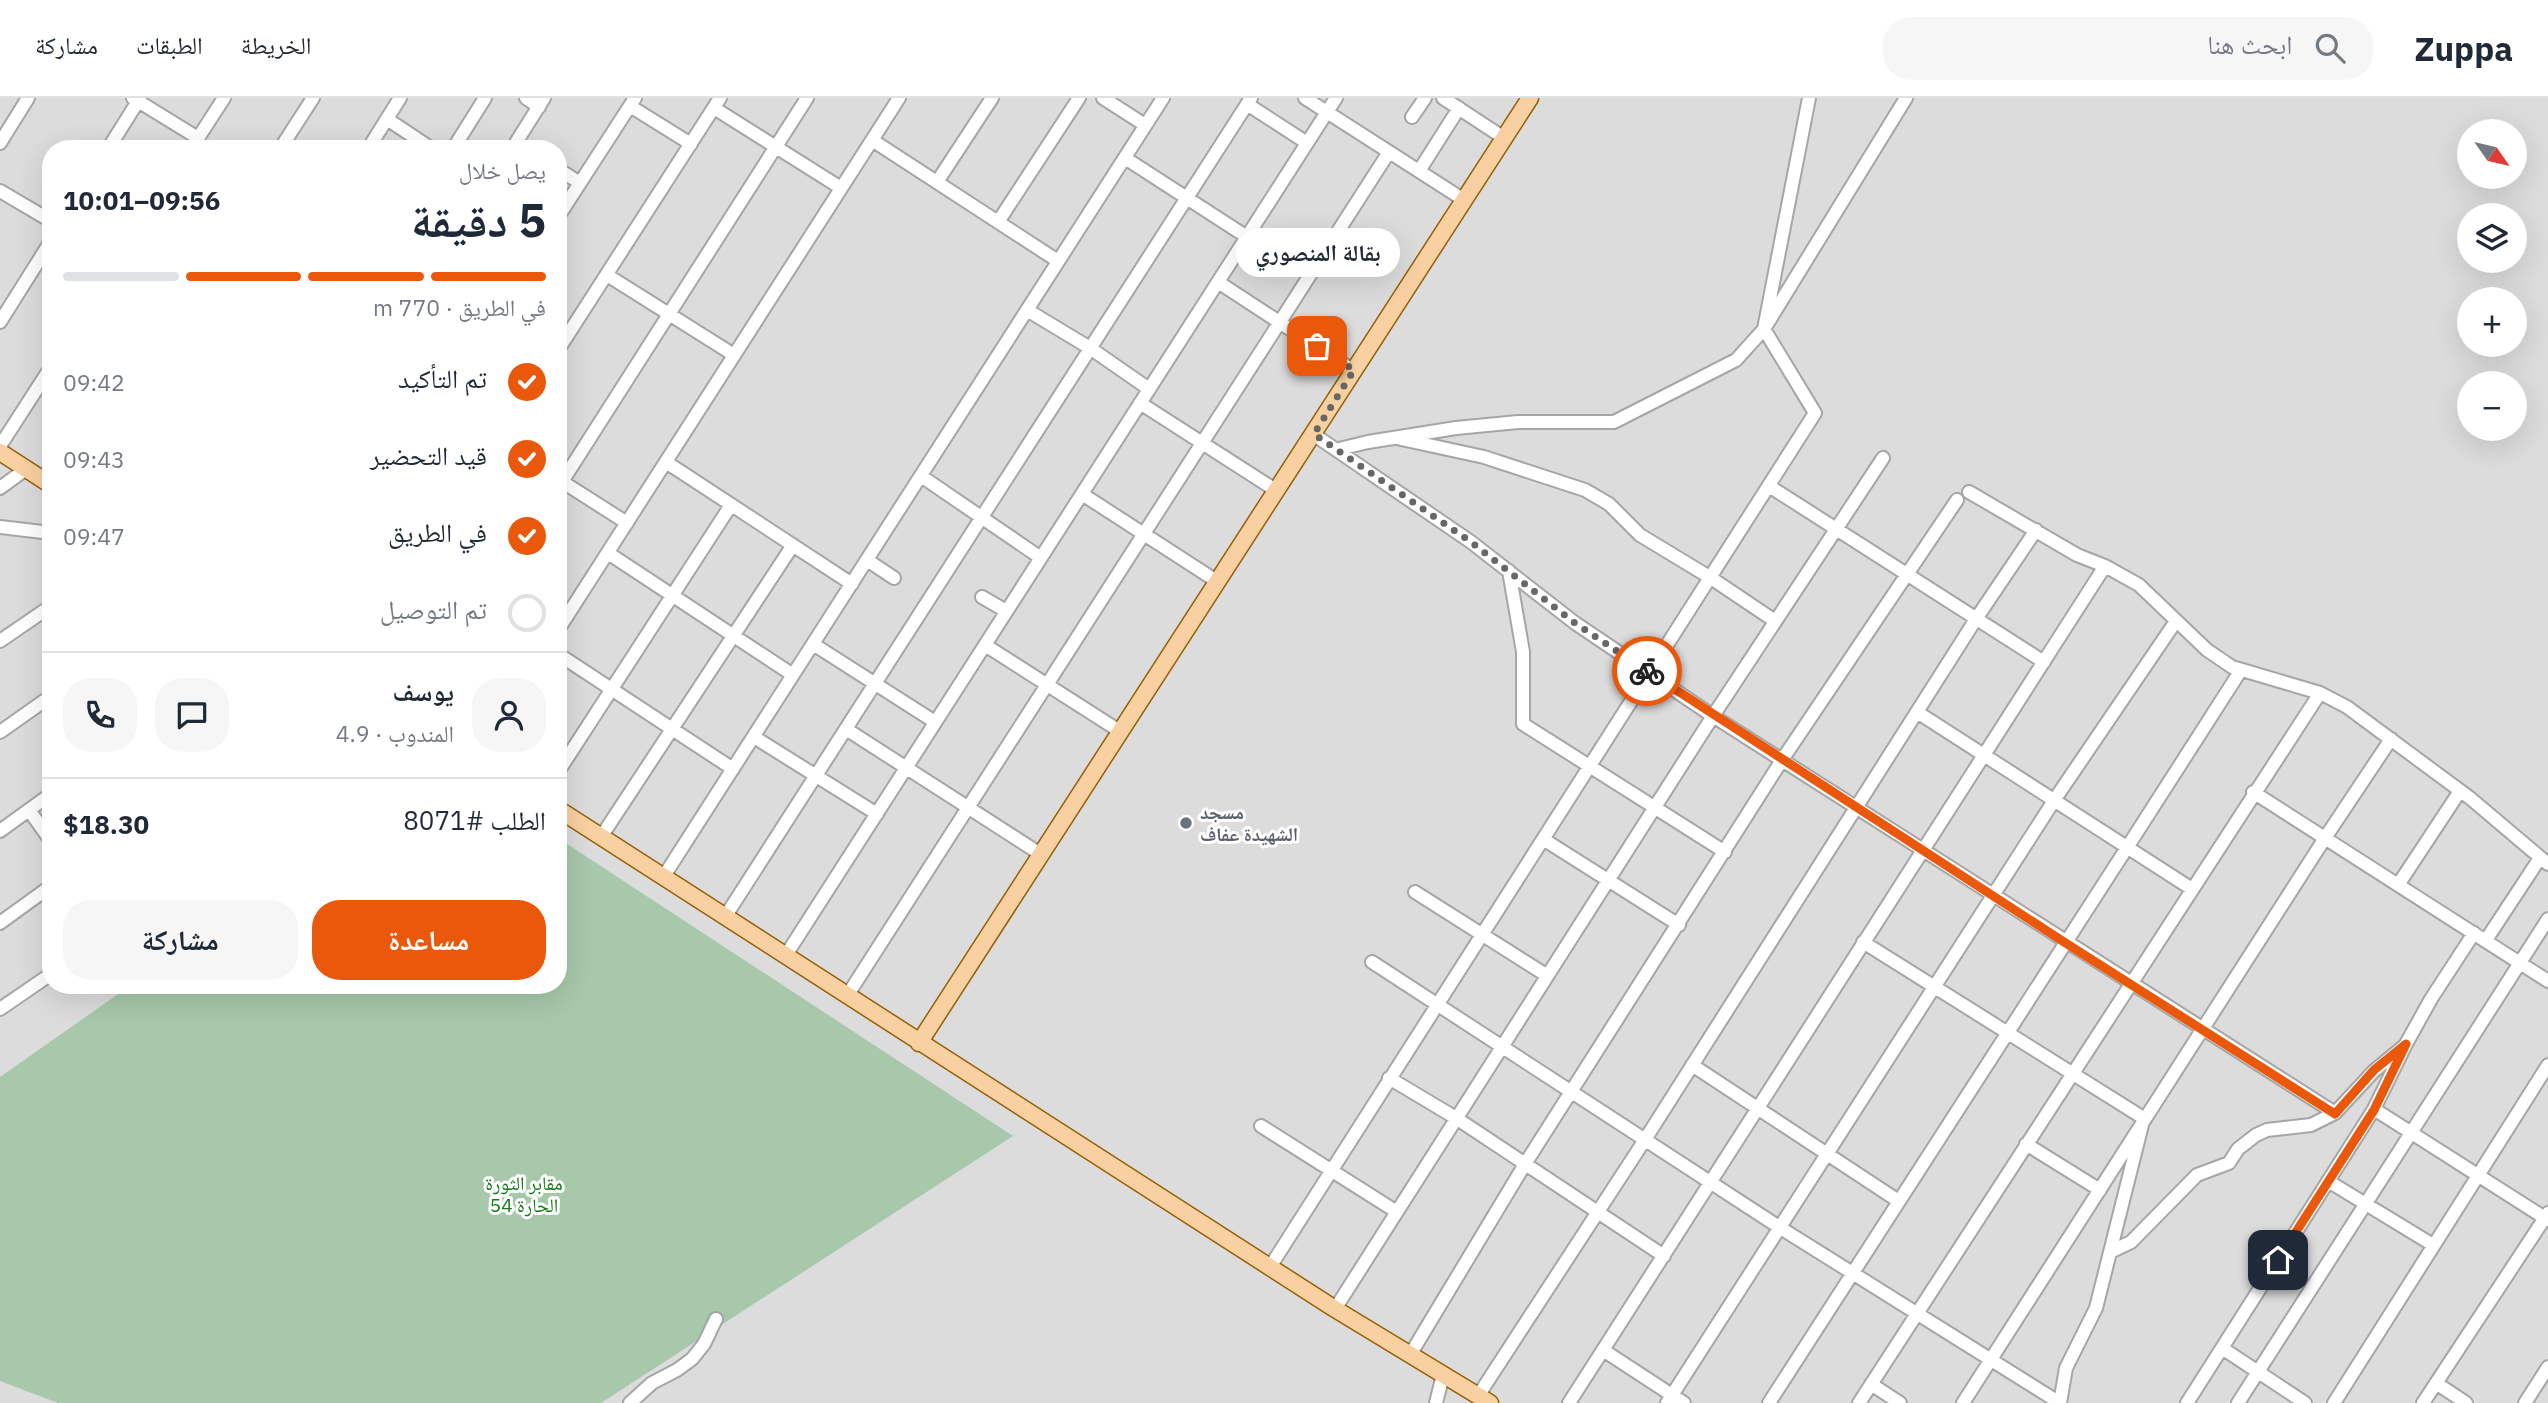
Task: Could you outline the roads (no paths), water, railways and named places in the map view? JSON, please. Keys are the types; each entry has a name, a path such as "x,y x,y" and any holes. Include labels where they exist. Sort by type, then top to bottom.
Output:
{"main road":[{"path":"919,1043 1530,98"},
{"path":"0,452 42,479"},
{"path":"567,816 1335,1309 1484,1399"}],"street":[{"path":"0,143 28,98"},
{"path":"198,140 224,98"},
{"path":"286,140 313,98"},
{"path":"374,140 400,98"},
{"path":"459,140 485,98"},
{"path":"522,140 541,102 526,98"},
{"path":"567,471 807,98"},
{"path":"567,608 608,553 899,98"},
{"path":"937,183 992,98"},
{"path":"998,222 1079,98"},
{"path":"1103,98 1145,125"},
{"path":"664,876 1163,98"},
{"path":"1305,98 1464,201"},
{"path":"786,955 1336,98"},
{"path":"1412,117 1424,98"},
{"path":"1443,98 1504,138"},
{"path":"1270,1267 1815,413 1764,330 1808,98"},
{"path":"1339,449 1456,428 1518,422 1614,422 1736,360 1764,330 1906,98"},
{"path":"113,140 137,99 190,140"},
{"path":"725,917 1249,101 1307,143"},
{"path":"567,203 632,102 691,144"},
{"path":"567,336 717,103 775,148 841,188"},
{"path":"1419,171 1459,108"},
{"path":"387,119 418,140"},
{"path":"872,140 1059,261"},
{"path":"847,996 1389,152"},
{"path":"1125,158 1247,237"},
{"path":"567,175 580,183"},
{"path":"0,191 42,216"},
{"path":"0,322 42,255"},
{"path":"607,275 734,355"},
{"path":"1218,282 1354,370"},
{"path":"1027,310 1090,348 1149,389"},
{"path":"0,446 42,381"},
{"path":"1140,403 1277,491"},
{"path":"1314,434 1509,571 1575,623 1713,716 2335,1114"},
{"path":"1394,438 1484,457 1586,491 1609,504 1640,535 1775,621"},
{"path":"1335,1309 1546,975 1883,458"},
{"path":"666,462 852,584"},
{"path":"0,488 26,469"},
{"path":"921,476 1041,558"},
{"path":"1769,486 2044,662"},
{"path":"567,488 627,523"},
{"path":"1969,492 2077,555 2139,584 2217,659 2241,670 2320,693 2347,707 2460,791 2544,861 2480,937 2406,1044 2374,1110 2187,1403"},
{"path":"1082,494 1219,582"},
{"path":"1410,1355 1525,1164 1782,760 1957,500"},
{"path":"567,758 731,505"},
{"path":"0,527 42,532"},
{"path":"1484,1399 1598,1211 1855,806 2036,530"},
{"path":"601,837 793,545"},
{"path":"608,553 793,676"},
{"path":"867,560 894,578"},
{"path":"1569,1403 2105,566"},
{"path":"1509,571 1523,652 1523,724 1725,852"},
{"path":"982,597 1006,611"},
{"path":"0,640 42,612"},
{"path":"1669,1399 2055,799 2176,621"},
{"path":"813,644 935,722"},
{"path":"985,645 1121,732"},
{"path":"567,660 733,769"},
{"path":"1769,1403 1897,1200 2241,670"},
{"path":"1859,1403 2320,693"},
{"path":"0,732 42,702"},
{"path":"1916,712 2192,889"},
{"path":"846,729 1042,855"},
{"path":"754,737 877,814"},
{"path":"1963,1403 2391,739"},
{"path":"2398,885 2460,791"},
{"path":"2253,793 2548,981"},
{"path":"0,831 42,801"},
{"path":"29,810 42,828"},
{"path":"1544,839 1679,925"},
{"path":"1415,892 1546,975"},
{"path":"0,923 42,893"},
{"path":"2238,1403 2548,919"},
{"path":"1864,942 2073,1073 2143,1122"},
{"path":"1372,962 1779,1227 2060,1403 2066,1368 2096,1308 2101,1279 2143,1122"},
{"path":"0,1009 42,980"},
{"path":"2110,1252 2131,1242 2197,1175 2229,1163 2238,1149 2256,1135 2267,1130 2311,1125 2335,1114 2374,1070 2406,1044"},
{"path":"1692,1065 1897,1200"},
{"path":"2334,1403 2548,1065"},
{"path":"1389,1078 1456,1118 1664,1256"},
{"path":"2374,1110 2547,1217 2423,1403"},
{"path":"1262,1126 1397,1212"},
{"path":"2026,1144 2100,1191"},
{"path":"2328,1181 2433,1245"},
{"path":"630,1403 652,1383 692,1359 707,1338 716,1318"},
{"path":"2222,1348 2305,1403"},
{"path":"1603,1350 1669,1399 1685,1403"},
{"path":"2525,1403 2548,1367"},
{"path":"1436,1403 1443,1375"},
{"path":"2436,1383 2466,1403"},
{"path":"1871,1384 1900,1403"}],"place":[{"name":"بقالة المنصوري","path":"1317,346"},
{"name":"مسجد الشهيدة عفاف","path":"1186,823"}],"park label":[{"name":"مقابر الثورة الحارة 54","path":"524,1194"}]}
